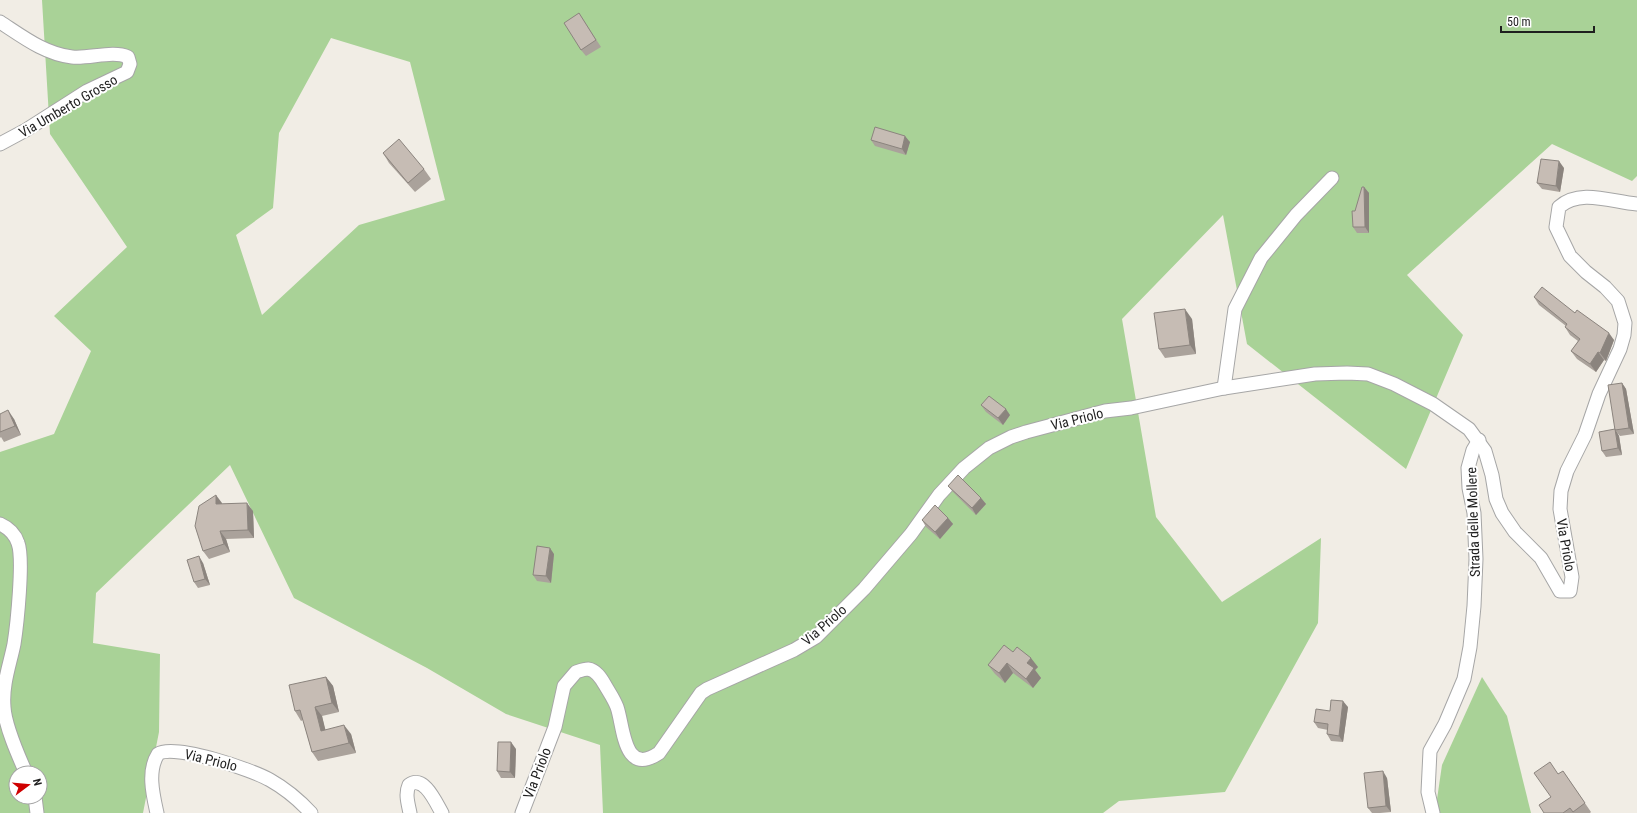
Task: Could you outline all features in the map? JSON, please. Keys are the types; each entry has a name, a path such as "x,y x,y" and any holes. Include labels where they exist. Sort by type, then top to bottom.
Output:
{"street":[{"name":"Via Umberto Grosso","path":"0,22 33,43 57,54 80,57 122,54 128,57 130,64 127,72 87,91 26,130 0,144"},
{"path":"1224,388 1235,309 1261,258 1296,215 1332,178"},
{"name":"Via Priolo","path":"522,813 555,727 564,686 576,672 588,669 596,672 603,681 617,707 628,749 638,758 650,759 659,753 695,699 707,689 794,650 816,637 864,589 911,534 939,495 969,463 989,448 1016,435 1105,411 1131,408 1224,388 1315,374 1368,374 1394,384 1433,404 1469,429 1479,440 1485,451 1492,475 1496,499 1502,513 1515,532 1541,558 1560,591 1570,591 1572,577 1560,509 1561,491 1567,471 1585,435 1599,394 1620,349 1624,335 1625,323 1618,301 1605,287 1586,272 1570,256 1556,227 1559,207 1565,202 1577,197 1613,199 1637,204"},
{"name":"Strada delle Mollere","path":"1433,813 1428,792 1430,752 1445,724 1464,679 1470,646 1474,606 1476,559 1474,513 1469,488 1468,468 1473,450 1479,440"},
{"path":"0,524 9,530 19,545 20,581 18,610 14,643 5,681 4,707 10,732 23,765"},
{"name":"Via Priolo","path":"156,813 152,793 154,765 158,754 168,751 199,755 255,772 283,788 311,813"},
{"path":"410,813 407,789 409,785 415,782 420,782 424,786 442,813"}],"green space":[{"path":"42,0 1637,0 1637,176 1632,181 1552,144 1407,275 1463,335 1406,469 1247,344 1223,215 1122,319 1156,517 1222,602 1321,538 1318,623 1225,792 1119,801 1103,813 603,813 600,745 506,714 427,668 294,598 230,465 96,593 93,643 160,654 159,732 143,813 0,813 0,452 54,434 91,351 54,316 127,247 50,134","holes":["331,38 410,62 445,200 359,225 262,315 236,235 273,208 279,133"]},
{"path":"1482,677 1507,716 1531,813 1435,813 1442,765"}],"building":[{"path":"579,13 596,40 581,50 564,23"},
{"path":"875,127 905,136 902,149 871,140"},
{"path":"399,139 424,169 408,183 383,153"},
{"path":"1541,159 1559,161 1556,186 1537,183"},
{"path":"1362,187 1364,187 1365,227 1353,227 1352,211 1355,211"},
{"path":"1542,287 1575,313 1577,310 1609,333 1600,353 1598,352 1590,364 1571,351 1580,339 1565,327 1567,324 1534,297"},
{"path":"1185,309 1190,345 1159,349 1154,313"},
{"path":"1622,383 1629,428 1615,430 1608,385"},
{"path":"989,396 1006,409 998,418 981,405"},
{"path":"8,410 15,426 0,432 0,414"},
{"path":"1615,429 1618,448 1602,451 1599,432"},
{"path":"958,475 981,498 972,508 948,486"},
{"path":"216,495 216,504 247,503 248,530 220,531 224,544 203,551 195,526 199,506"},
{"path":"935,505 948,518 935,532 922,520"},
{"path":"537,546 550,548 546,576 533,575"},
{"path":"199,556 205,579 194,582 187,560"},
{"path":"1004,645 1013,652 1017,647 1031,658 1027,663 1034,668 1026,679 1007,663 999,673 988,665"},
{"path":"326,677 332,703 315,707 321,731 344,725 349,743 312,752 300,710 295,711 289,685"},
{"path":"1331,700 1343,701 1339,736 1327,734 1328,724 1314,722 1316,709 1330,711"},
{"path":"498,742 511,742 510,772 497,771"},
{"path":"1550,762 1558,774 1563,771 1585,803 1573,812 1570,808 1563,813 1544,813 1539,805 1551,797 1534,773"},
{"path":"1383,771 1386,806 1368,808 1364,773"}]}
